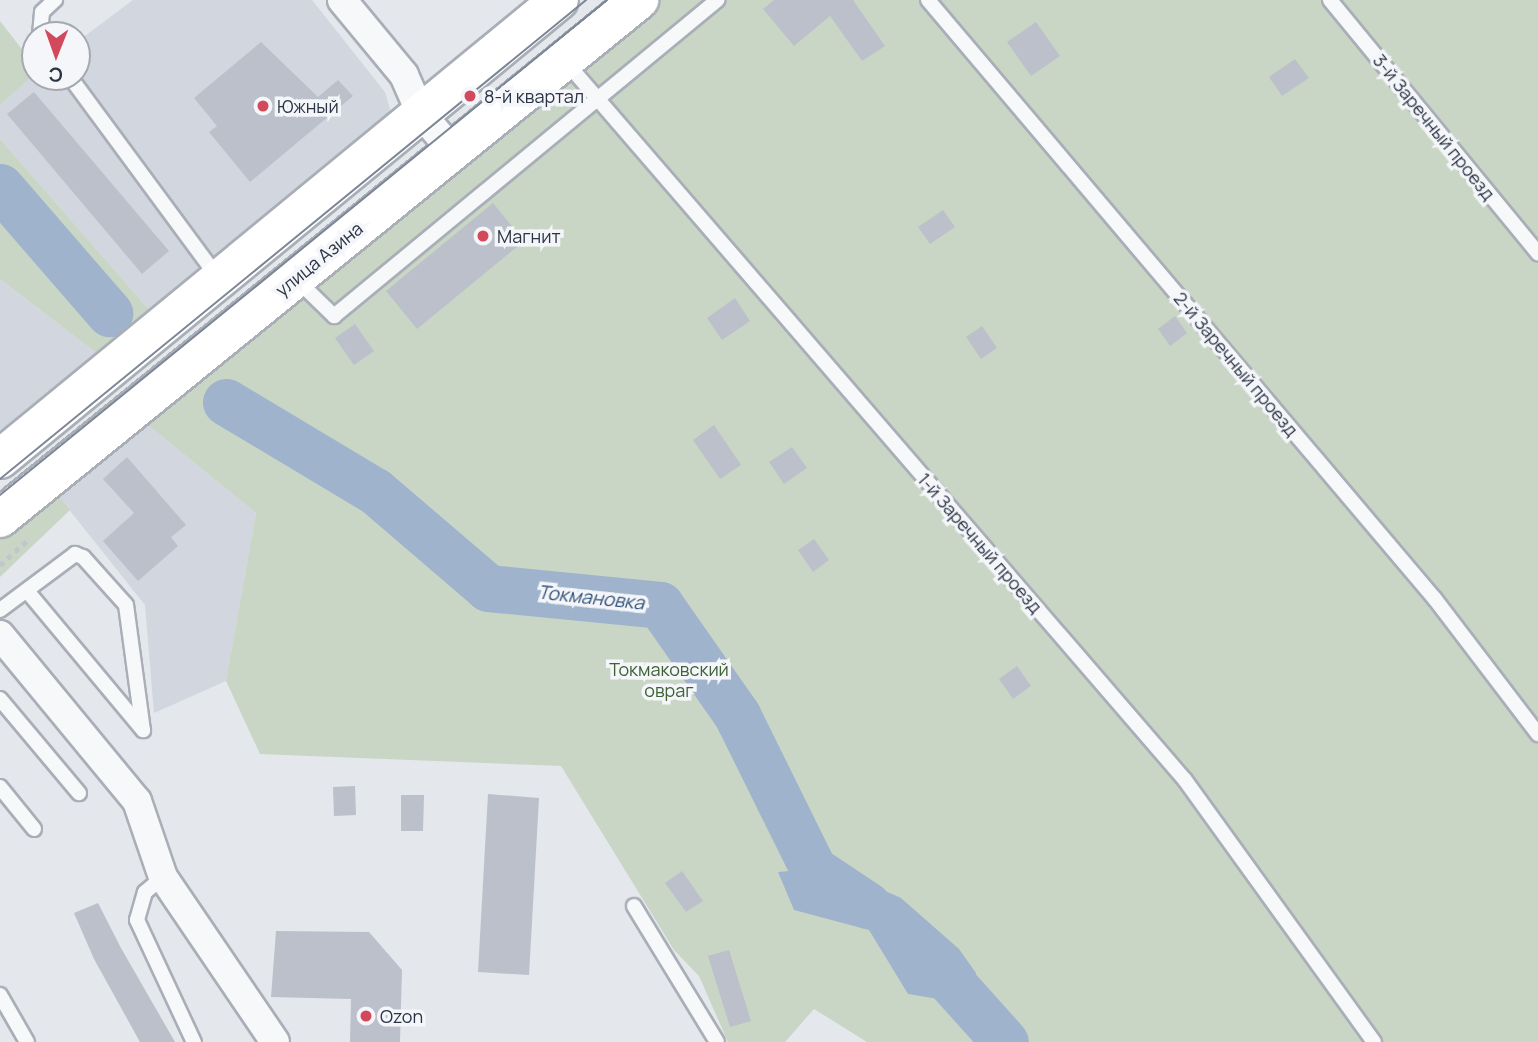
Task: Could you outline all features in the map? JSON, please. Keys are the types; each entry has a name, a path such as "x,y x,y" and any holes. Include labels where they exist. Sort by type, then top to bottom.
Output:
{"main road":[{"path":"0,459 559,0"},
{"name":"улица Азина","path":"0,518 639,0"}],"street":[{"path":"342,0 404,75 421,114 453,151"},
{"path":"0,635 136,801 163,877 275,1042"}],"lane":[{"path":"41,21 42,12 55,0"},
{"path":"295,278 334,316 717,0"},
{"name":"2-й Заречный проезд","path":"928,0 1435,599 1538,734"},
{"name":"3-й Заречный проезд","path":"1330,0 1538,253"},
{"name":"1-й Заречный проезд","path":"565,61 594,100 1185,780 1374,1042"},
{"path":"80,91 219,279"},
{"path":"0,610 79,554 126,605 143,730 137,728 28,592"},
{"path":"0,699 79,793"},
{"path":"0,787 34,829"},
{"path":"163,877 145,892 137,920 194,1042"},
{"path":"634,906 717,1042"},
{"path":"0,995 27,1042"}],"shaded area":[{"path":"133,0 312,0 385,92 390,109 385,126 152,313 0,139 0,105 21,86 21,91 91,91 91,32"},
{"path":"0,279 99,355 0,439"},
{"path":"143,421 256,513 226,681 154,713 145,605 55,492"}],"green space":[{"name":"Токмаковский овраг","path":"655,0 1538,0 1538,1042 867,1042 814,1009 785,1042 728,1042 699,976 674,950 561,766 260,754 226,681 256,513 143,421"},
{"path":"0,21 21,48 21,86 0,105"},
{"path":"0,139 152,313 99,355 0,279"},
{"path":"55,492 70,510 0,577 0,536"}],"water":[{"path":"832,867 901,898 959,949 976,973 968,1004 908,994 869,930 794,910 778,872"}],"building":[{"path":"774,0 853,0 885,46 862,61 830,16 794,46 763,9"},
{"path":"1036,22 1060,56 1031,76 1007,42"},
{"name":"Южный","path":"261,42 318,97 338,80 353,96 250,182 209,132 217,126 194,98"},
{"path":"1295,59 1309,78 1282,96 1269,77"},
{"path":"34,92 169,251 142,274 7,114"},
{"path":"493,203 524,241 417,329 386,291"},
{"path":"943,210 955,227 930,244 918,227"},
{"path":"735,298 750,321 722,340 707,318"},
{"path":"1175,316 1187,333 1170,346 1158,329"},
{"path":"355,324 374,351 354,365 335,338"},
{"path":"982,326 997,348 981,359 966,337"},
{"path":"714,425 741,465 720,479 693,440"},
{"path":"792,447 807,468 784,484 769,462"},
{"path":"127,457 186,525 171,537 178,546 138,581 103,541 134,513 103,479"},
{"path":"814,539 829,560 813,572 798,550"},
{"path":"1017,666 1031,686 1013,699 999,679"},
{"path":"355,786 356,815 334,816 333,787"},
{"path":"488,794 539,798 529,975 478,972"},
{"path":"401,795 424,795 423,831 401,831"},
{"path":"682,871 703,901 686,912 665,883"},
{"path":"98,903 175,1042 140,1042 94,959 74,913"},
{"path":"276,931 369,932 402,970 400,1042 350,1042 351,999 271,997"},
{"path":"729,950 751,1021 730,1027 708,956"}],"waterway":[{"name":"Токмановка","path":"0,187 109,313"},
{"name":"Токмановка","path":"226,402 375,491 488,588 660,605 737,715 813,869 867,905"},
{"name":"Токмановка","path":"926,954 1005,1042"}],"tram line":[{"path":"0,479 586,0"},
{"path":"0,495 607,0"}],"place":[{"name":"8-й квартал","path":"470,96"},
{"name":"Южный","path":"263,106"},
{"name":"Магнит","path":"483,236"},
{"name":"Ozon","path":"366,1016"}]}
